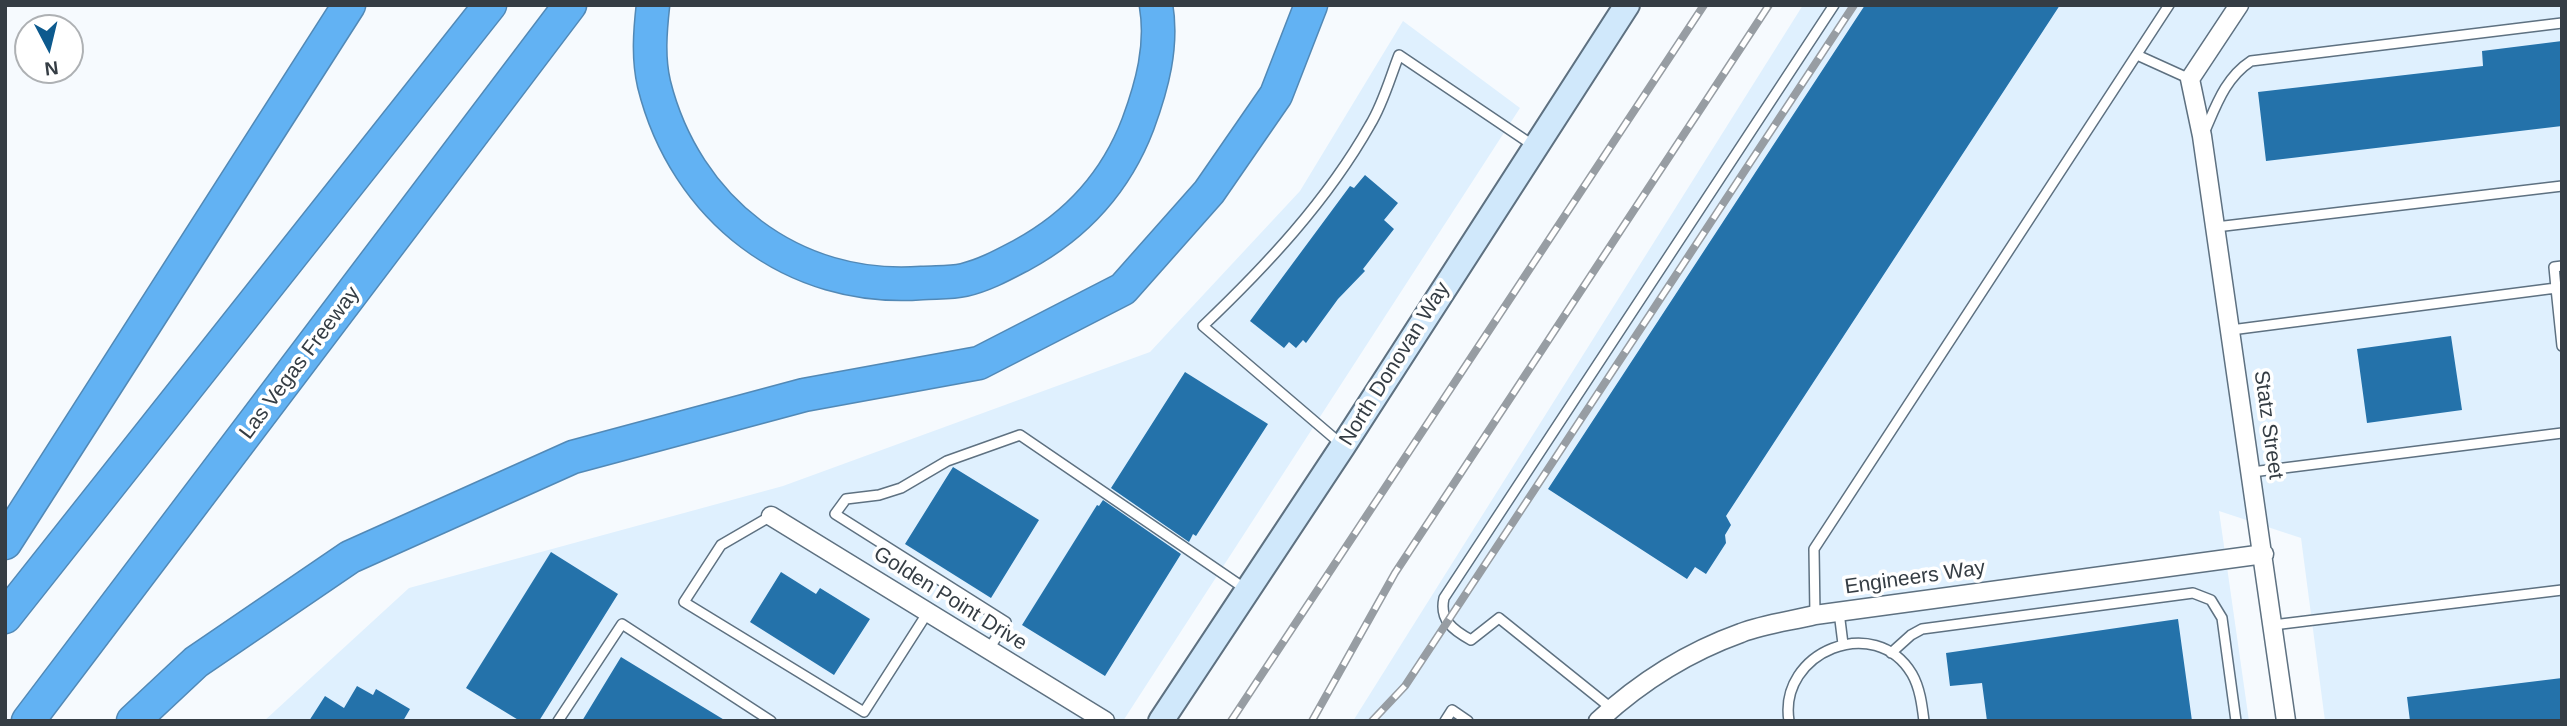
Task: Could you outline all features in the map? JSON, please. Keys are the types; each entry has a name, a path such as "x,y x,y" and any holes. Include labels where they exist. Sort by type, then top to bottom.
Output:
{"highway":[{"path":"5,543 349,5"},
{"path":"5,617 490,5"},
{"name":"Las Vegas Freeway","path":"29,721 570,5"},
{"path":"653,5 649,46 654,83 683,159 715,204 759,242 809,267 855,282 887,286 963,280 991,271 1054,238 1095,200 1126,156 1154,79 1156,5"},
{"path":"133,721 196,662 350,557 573,457 804,395 979,363 1124,289 1209,192 1276,95 1311,5"}],"street":[{"name":"North Donovan Way","path":"1161,721 1343,446 1627,5"},
{"path":"2190,79 2239,5"},
{"name":"Statz Street","path":"2190,79 2216,227 2286,721"},
{"name":"Golden Point Drive","path":"771,516 1105,721"},
{"name":"Engineers Way","path":"1598,721 1611,708 1680,660 1742,632 1815,615 2263,554"}],"lane":[{"path":"1611,708 1499,618 1471,640 1452,629 1442,609 1444,598 1834,5"},
{"path":"1815,615 1814,549 2169,5"},
{"path":"2202,136 2223,90 2237,71 2251,61 2562,23"},
{"path":"1343,446 1203,327 1257,274 1317,205 1371,123 1399,55 1534,146"},
{"path":"2137,55 2190,79"},
{"path":"2216,227 2562,186"},
{"path":"2562,266 2554,267 2562,346"},
{"path":"2231,330 2556,288"},
{"path":"2252,472 2562,433"},
{"path":"989,649 1006,622 835,514 846,499 880,495 901,488 947,461 1020,435 1248,591"},
{"path":"771,516 721,545 684,602 864,712 928,612"},
{"path":"2273,625 2562,590"},
{"path":"1891,653 1922,629 2193,593 2211,600 2222,618 2236,721"},
{"path":"1839,612 1843,643"},
{"path":"558,721 622,624 771,721"},
{"path":"1789,721 1789,693 1799,671 1814,657 1843,643 1863,642 1881,646 1904,662 1913,676 1924,721"},
{"path":"1445,721 1452,710 1468,721"}],"shaded area":[{"path":"1803,5 2562,5 2562,721 2325,721 2301,538 2219,511 2249,721 1353,721"},
{"path":"1403,21 1520,108 1123,721 264,721 409,588 783,486 1150,352 1300,191"}],"building":[{"path":"1865,5 2060,5 1726,516 1731,525 1725,535 1726,543 1706,574 1695,567 1687,579 1548,489"},
{"path":"2562,41 2562,126 2266,161 2258,92 2483,66 2482,51"},
{"path":"1365,175 1398,203 1384,220 1394,229 1363,269 1365,271 1338,299 1306,343 1303,340 1296,348 1289,342 1284,348 1250,321 1350,186 1354,188"},
{"path":"2451,336 2462,410 2367,423 2357,349"},
{"path":"1185,372 1268,424 1196,536 1193,534 1189,542 1111,488"},
{"path":"953,467 1039,520 991,598 905,544"},
{"path":"1103,500 1181,554 1105,676 1022,625 1097,505"},
{"path":"551,552 618,594 539,721 520,721 466,688"},
{"path":"781,572 816,594 820,588 870,619 834,675 750,622"},
{"path":"2178,619 2192,721 1987,721 1982,683 1950,686 1946,653"},
{"path":"621,657 726,721 582,721"},
{"path":"2562,678 2562,721 2410,721 2407,697"},
{"path":"357,686 373,695 376,689 410,709 403,721 309,721 325,696 344,708"}],"railway":[{"path":"1231,721 1704,5"},
{"path":"1312,721 1395,573 1769,5"},
{"path":"1372,721 1405,686 1854,5"}]}
